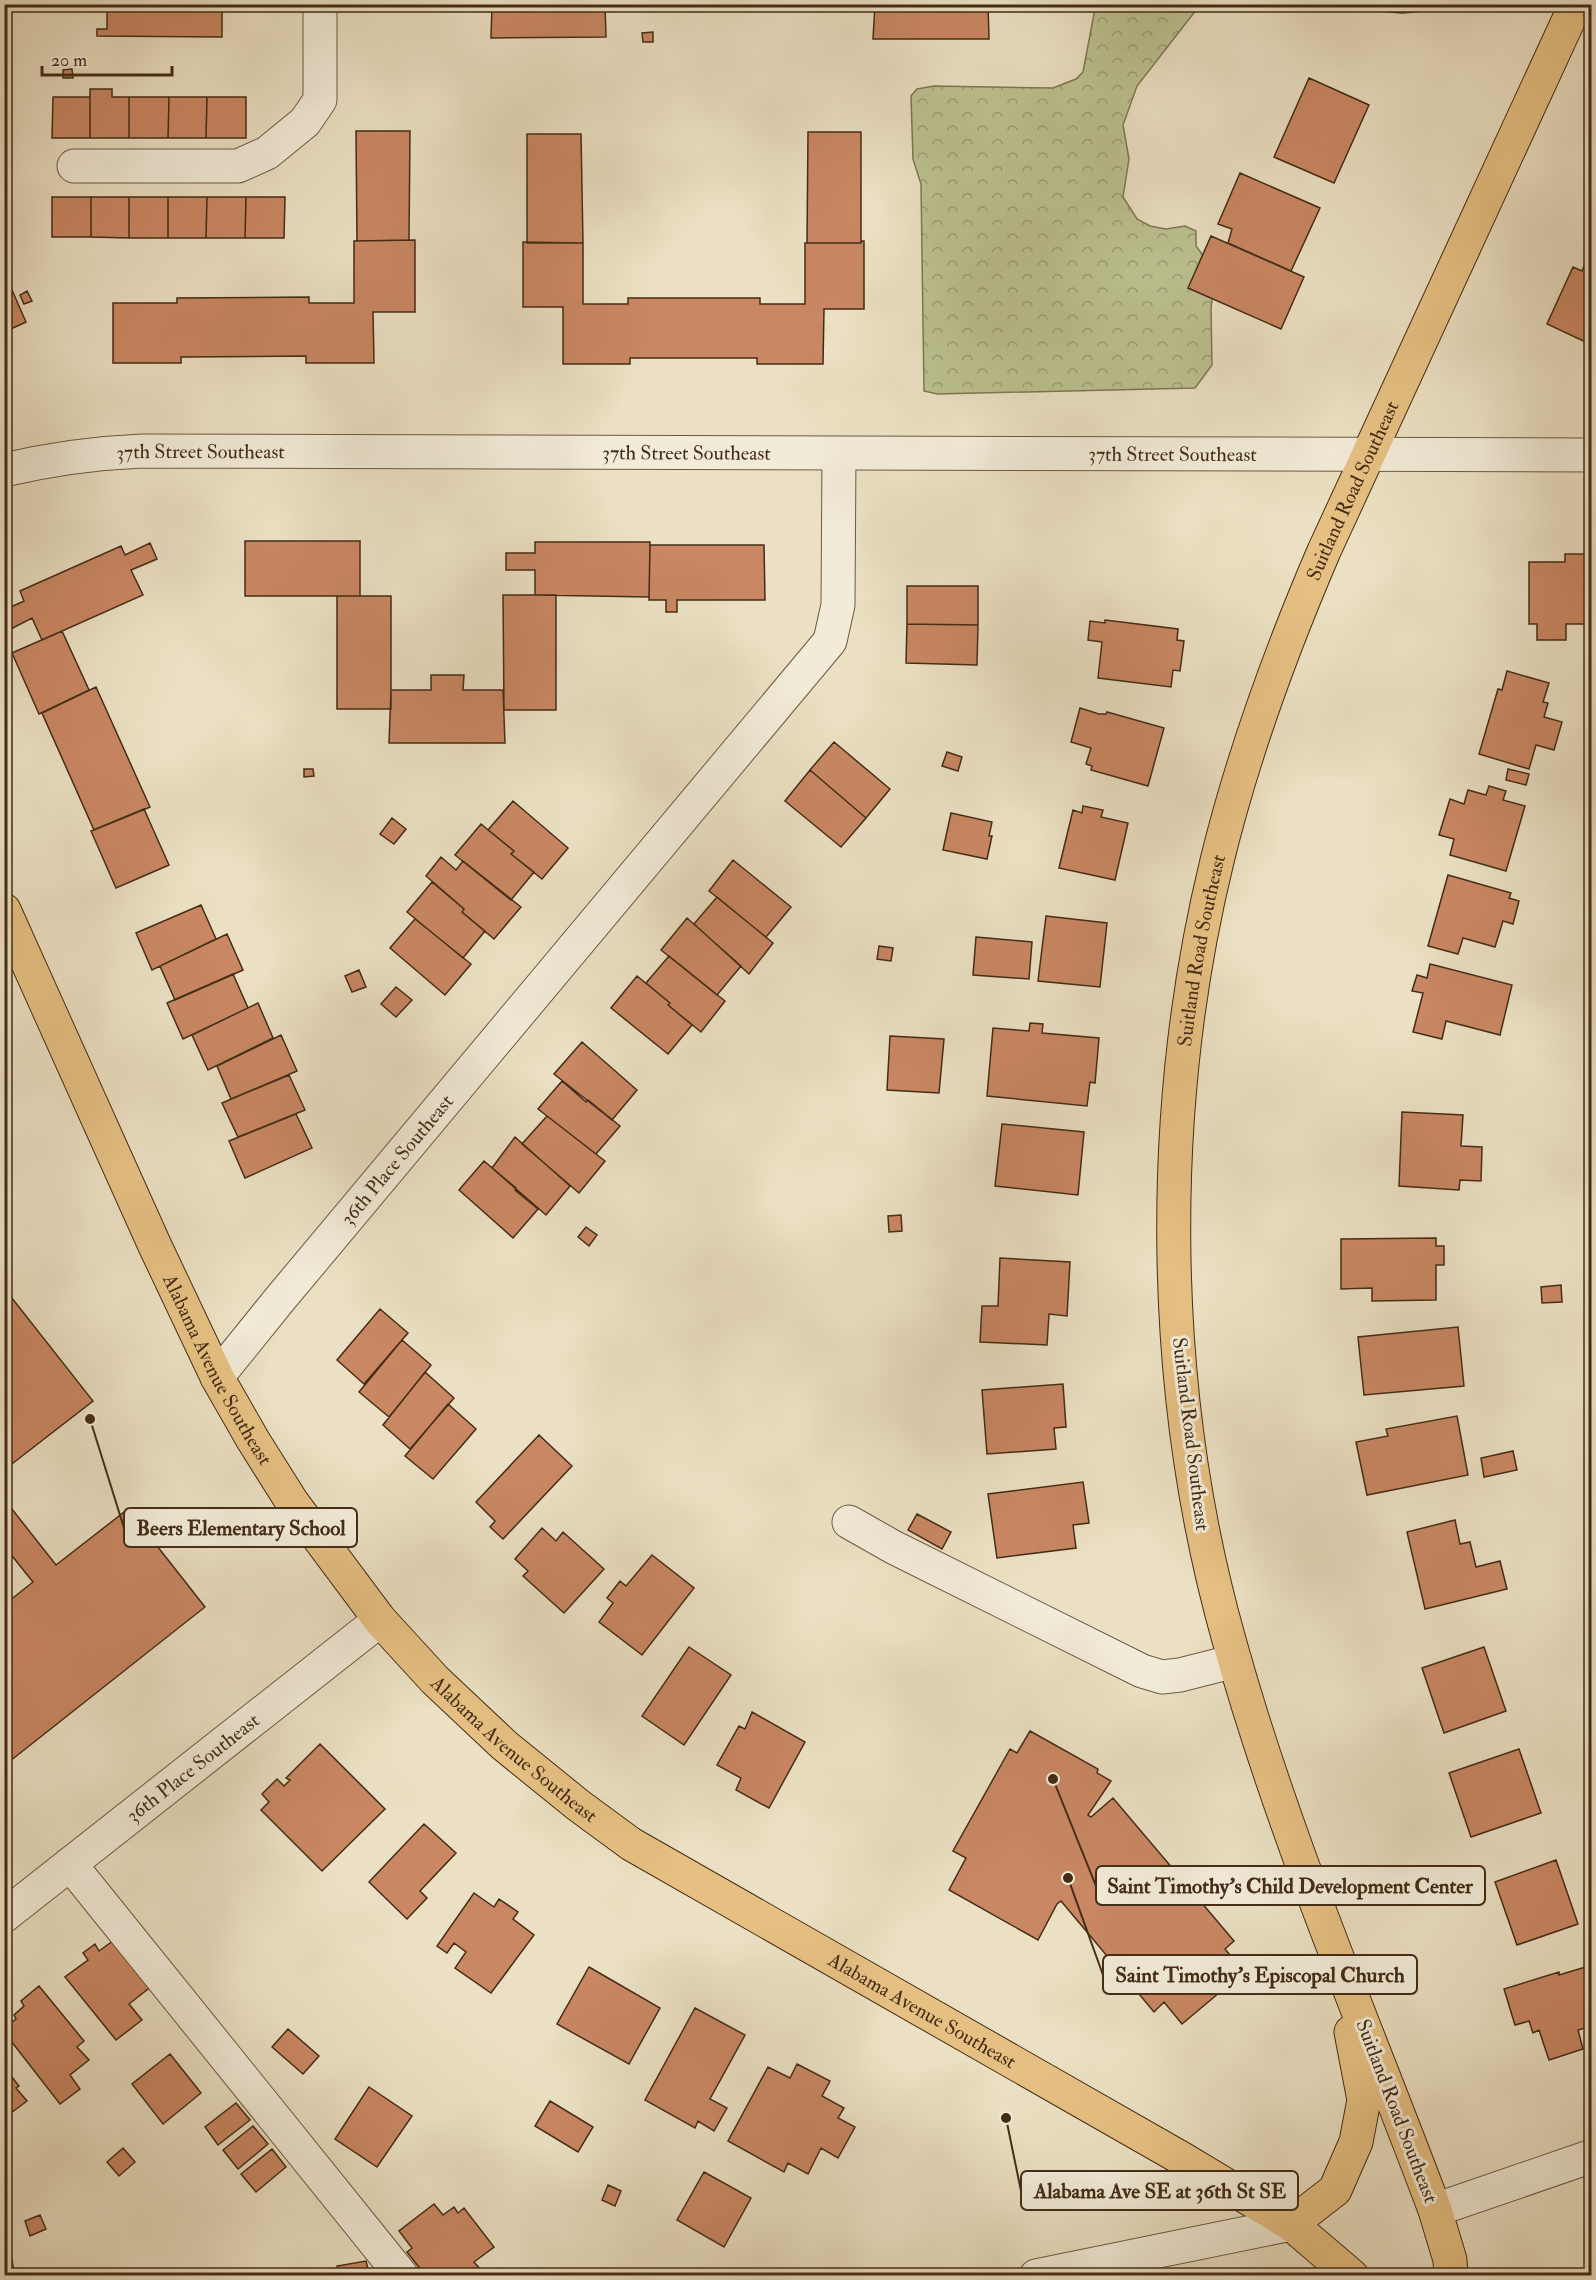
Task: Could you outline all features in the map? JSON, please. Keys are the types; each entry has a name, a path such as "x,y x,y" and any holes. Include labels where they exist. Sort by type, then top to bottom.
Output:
{"main road":[{"name":"Suitland Road Southeast","path":"1451,2276 1450,2260 1435,2210 1288,1826 1235,1661 1209,1560 1194,1479 1178,1337 1174,1213 1178,1120 1186,1032 1204,918 1231,806 1258,720 1300,607 1576,4"},
{"name":"Alabama Avenue Southeast","path":"4,910 155,1246 217,1377 292,1502 380,1620 435,1680 480,1724 578,1805 631,1844 1150,2140 1291,2224 1352,2276"},
{"name":"Suitland Road Southeast","path":"1291,2224 1335,2190 1356,2142 1364,2100 1335,1948"}],"street":[{"path":"74,166 238,166 267,153 305,122 320,100 320,4"},
{"name":"37th Street Southeast","path":"4,470 83,455 142,451 1592,455"},
{"name":"36th Place Southeast","path":"217,1377 830,641 838,605 839,454"},
{"path":"849,1522 903,1552 1142,1671 1162,1677 1180,1675 1235,1661"},
{"name":"36th Place Southeast","path":"4,1916 380,1620"},
{"path":"70,1864 402,2276"},
{"path":"1435,2210 1592,2156"},
{"path":"1036,2276 1291,2224"}],"green space":[{"path":"1093,5 1200,5 1137,86 1123,125 1129,159 1123,197 1137,219 1150,226 1166,229 1185,226 1196,231 1196,246 1216,273 1211,308 1212,365 1195,388 937,394 924,391 921,184 913,159 911,96 917,89 934,86 1053,88 1076,79 1083,72 1094,14"}],"building":[{"path":"107,4 222,4 222,37 97,36 97,29 107,29"},
{"path":"439,4 492,4 492,9 439,9"},
{"path":"492,4 605,4 606,37 491,38"},
{"path":"605,4 661,4 661,7 605,7"},
{"path":"821,4 875,4 875,9 821,9"},
{"path":"875,4 988,4 989,39 873,39"},
{"path":"988,4 1042,4 1042,9 987,9"},
{"path":"1368,4 1436,4 1436,10 1402,13 1368,10"},
{"path":"653,32 653,42 643,42 642,33"},
{"path":"72,69 73,78 63,78 63,70"},
{"path":"1309,78 1369,105 1334,183 1274,157"},
{"path":"90,89 112,89 112,97 129,97 129,138 90,138"},
{"path":"53,97 90,97 90,138 52,138"},
{"path":"129,97 169,97 168,138 129,138"},
{"path":"169,97 207,97 206,138 168,138"},
{"path":"207,97 246,97 246,138 206,138"},
{"path":"356,131 410,131 409,240 357,241"},
{"path":"808,132 861,132 861,243 807,243"},
{"path":"527,134 581,134 583,243 527,243"},
{"path":"1240,173 1320,208 1291,271 1228,243 1232,229 1218,224"},
{"path":"52,197 91,197 91,237 52,237"},
{"path":"91,197 129,197 129,238 91,237"},
{"path":"129,197 168,197 168,238 129,238"},
{"path":"168,197 207,197 206,238 168,238"},
{"path":"207,197 246,197 245,238 206,238"},
{"path":"246,197 285,197 284,238 245,238"},
{"path":"1211,236 1304,277 1281,329 1188,288"},
{"path":"415,240 415,312 373,312 374,363 306,363 306,356 181,357 181,363 113,363 113,303 177,303 177,298 309,297 309,303 354,303 354,241"},
{"path":"864,241 864,309 824,309 823,364 757,364 757,358 630,358 630,364 563,364 563,307 523,307 523,242 583,243 583,304 628,304 628,298 760,298 760,304 805,304 805,243 861,243"},
{"path":"1587,259 1592,261 1592,345 1547,324 1573,267 1582,271"},
{"path":"4,274 26,322 4,332"},
{"path":"27,291 32,301 24,304 20,295"},
{"path":"245,541 360,541 360,596 245,596"},
{"path":"535,542 650,542 649,597 535,595 535,570 506,570 506,553 535,553"},
{"path":"150,543 157,559 131,570 143,595 42,640 32,618 7,631 4,626 4,610 24,601 20,591 121,546 125,555"},
{"path":"650,545 764,545 765,600 677,600 677,612 666,612 666,600 649,600"},
{"path":"1565,554 1591,554 1592,624 1566,624 1566,640 1537,640 1537,624 1529,624 1529,562 1565,562"},
{"path":"907,586 978,586 978,625 907,624"},
{"path":"503,595 556,595 556,710 504,710"},
{"path":"337,596 391,596 391,709 337,709"},
{"path":"1105,620 1178,629 1177,640 1184,641 1180,671 1173,670 1171,687 1098,678 1102,642 1088,640 1090,621 1105,623"},
{"path":"907,624 978,625 977,665 906,663"},
{"path":"62,631 89,690 39,714 12,653"},
{"path":"1507,671 1549,683 1543,702 1548,703 1544,717 1562,722 1554,750 1536,745 1529,769 1479,754 1498,689 1502,690"},
{"path":"431,675 464,675 463,690 503,690 505,743 389,743 391,690 431,690"},
{"path":"96,687 150,807 94,830 42,713"},
{"path":"1080,708 1099,714 1107,712 1164,728 1148,786 1091,770 1092,766 1086,764 1091,748 1071,742"},
{"path":"834,742 890,789 866,818 810,770"},
{"path":"947,752 962,757 958,771 942,766"},
{"path":"304,769 313,769 314,776 304,777"},
{"path":"1508,769 1529,774 1526,785 1506,780"},
{"path":"810,770 866,818 841,847 785,801"},
{"path":"1489,786 1506,791 1503,800 1525,806 1506,871 1450,855 1454,839 1439,835 1450,799 1464,804 1468,790 1486,795"},
{"path":"513,801 568,848 542,879 511,854 514,851 488,830"},
{"path":"1083,806 1103,810 1101,817 1128,823 1115,880 1059,868 1073,810 1082,813"},
{"path":"144,809 169,865 116,888 91,831"},
{"path":"951,813 992,822 989,836 992,836 987,859 943,850"},
{"path":"392,818 406,829 394,844 380,834"},
{"path":"481,824 514,851 511,854 534,872 511,900 455,855"},
{"path":"441,857 456,870 463,861 521,907 494,939 462,912 464,909 426,876"},
{"path":"733,860 791,907 766,937 709,891"},
{"path":"1448,875 1511,893 1509,898 1519,901 1513,924 1503,921 1495,947 1463,938 1458,954 1428,946"},
{"path":"432,882 464,909 462,912 485,931 463,958 407,912"},
{"path":"717,897 773,943 749,974 694,924"},
{"path":"201,905 216,939 152,970 136,933"},
{"path":"1046,916 1107,923 1100,987 1038,981"},
{"path":"687,918 741,966 717,995 661,950"},
{"path":"415,919 471,964 445,995 390,948"},
{"path":"227,934 243,970 175,1000 160,966"},
{"path":"976,937 1032,942 1029,979 973,975"},
{"path":"879,946 893,948 891,961 877,959"},
{"path":"669,956 725,1001 701,1032 646,983"},
{"path":"1430,964 1512,985 1500,1035 1446,1021 1442,1039 1413,1032 1423,993 1412,991 1417,975 1427,978"},
{"path":"359,970 366,987 352,992 345,976"},
{"path":"233,974 248,1008 183,1039 167,1003"},
{"path":"637,976 692,1025 668,1054 611,1008"},
{"path":"396,987 412,1000 396,1017 381,1004"},
{"path":"258,1003 273,1038 208,1070 192,1035"},
{"path":"1030,1023 1043,1024 1042,1033 1099,1038 1095,1083 1090,1082 1087,1106 987,1096 993,1028 1029,1031"},
{"path":"281,1035 297,1071 231,1099 217,1066"},
{"path":"890,1036 944,1039 939,1093 887,1090"},
{"path":"582,1042 637,1090 612,1120 554,1074"},
{"path":"289,1075 305,1110 238,1137 222,1103"},
{"path":"562,1081 586,1102 588,1100 620,1126 596,1154 538,1109"},
{"path":"1402,1112 1463,1115 1461,1146 1482,1147 1481,1181 1460,1180 1459,1190 1399,1186"},
{"path":"296,1114 312,1148 245,1178 229,1141"},
{"path":"547,1116 605,1161 579,1193 522,1144"},
{"path":"1002,1124 1084,1132 1078,1195 995,1186"},
{"path":"515,1137 570,1186 546,1215 492,1168"},
{"path":"484,1161 538,1209 513,1238 459,1190"},
{"path":"901,1215 902,1231 889,1232 888,1216"},
{"path":"586,1227 597,1235 589,1246 578,1237"},
{"path":"1436,1238 1436,1246 1444,1246 1444,1265 1436,1265 1436,1300 1372,1301 1372,1288 1341,1289 1341,1239"},
{"path":"1000,1258 1070,1262 1067,1316 1049,1314 1047,1345 980,1342 982,1306 998,1306"},
{"path":"1586,1282 1592,1282 1592,1303 1588,1303"},
{"path":"1561,1285 1562,1302 1542,1303 1541,1287"},
{"path":"4,1288 93,1401 4,1470"},
{"path":"380,1309 408,1333 364,1384 337,1360"},
{"path":"1458,1327 1464,1386 1364,1395 1358,1337"},
{"path":"402,1340 431,1365 389,1417 359,1392"},
{"path":"425,1372 454,1398 410,1449 383,1425"},
{"path":"1063,1384 1066,1427 1054,1428 1056,1449 987,1454 982,1390"},
{"path":"448,1404 476,1429 433,1479 405,1456"},
{"path":"1457,1416 1468,1475 1367,1495 1356,1442 1388,1436 1386,1429"},
{"path":"539,1435 572,1466 503,1539 490,1527 495,1521 476,1502"},
{"path":"1513,1451 1517,1470 1484,1477 1481,1458"},
{"path":"1083,1482 1089,1523 1073,1525 1076,1548 997,1558 988,1494"},
{"path":"4,1499 56,1565 128,1509 205,1607 5,1765 4,1605 33,1582 4,1546"},
{"path":"917,1514 951,1532 942,1549 908,1530"},
{"path":"1455,1520 1460,1544 1470,1542 1476,1567 1500,1561 1507,1589 1425,1609 1407,1532"},
{"path":"542,1528 556,1541 563,1532 604,1569 564,1613 523,1576 528,1571 515,1559"},
{"path":"652,1555 694,1588 642,1655 599,1622 613,1603 607,1598 620,1581 626,1586"},
{"path":"689,1647 731,1675 684,1745 642,1716"},
{"path":"1484,1647 1506,1711 1444,1733 1422,1668"},
{"path":"752,1712 805,1742 769,1808 736,1790 741,1778 717,1765 739,1726 745,1729"},
{"path":"1030,1731 1098,1769 1097,1773 1111,1781 1088,1815 1091,1817 1113,1798 1234,1941 1225,1949 1244,1972 1182,2024 1164,2002 1154,2012 1061,1901 1057,1904 1038,1940 949,1890 966,1858 953,1851 1010,1749 1017,1753"},
{"path":"320,1744 385,1809 322,1871 261,1810 269,1802 262,1794 277,1779 284,1786 290,1780 286,1778"},
{"path":"1519,1749 1541,1813 1471,1837 1449,1773"},
{"path":"424,1824 456,1853 420,1891 427,1898 407,1919 369,1882"},
{"path":"1556,1860 1578,1924 1517,1945 1495,1882"},
{"path":"474,1893 494,1907 499,1899 518,1912 513,1919 534,1935 491,1993 455,1968 466,1952 454,1943 447,1953 437,1946"},
{"path":"117,1938 153,1985 129,2004 142,2020 116,2040 65,1977 88,1960 83,1953 95,1944 99,1951"},
{"path":"1592,1965 1592,2026 1578,2030 1583,2049 1549,2060 1539,2030 1533,2033 1529,2021 1515,2025 1504,1989 1559,1972 1559,1975"},
{"path":"589,1967 660,2008 629,2064 557,2024"},
{"path":"39,1986 84,2041 77,2047 89,2060 70,2075 80,2089 60,2104 4,2032 4,2028 16,2019 14,2015 24,2006 21,2001"},
{"path":"695,2008 745,2035 710,2099 727,2108 714,2131 698,2121 695,2128 645,2100"},
{"path":"288,2029 319,2056 303,2074 272,2047"},
{"path":"170,2054 201,2093 163,2124 132,2084"},
{"path":"797,2064 830,2081 822,2096 844,2108 838,2118 855,2127 838,2158 821,2148 808,2174 788,2163 784,2172 728,2141 768,2067 790,2078"},
{"path":"4,2067 19,2086 16,2088 27,2101 7,2116 4,2113"},
{"path":"369,2087 412,2116 377,2167 335,2139"},
{"path":"550,2101 593,2127 578,2152 535,2126"},
{"path":"236,2103 250,2120 218,2145 205,2127"},
{"path":"253,2126 268,2144 238,2169 223,2150"},
{"path":"123,2148 135,2162 119,2176 107,2162"},
{"path":"272,2149 286,2167 256,2192 241,2174"},
{"path":"704,2172 751,2198 724,2247 677,2220"},
{"path":"608,2185 621,2191 615,2206 602,2200"},
{"path":"434,2204 443,2215 454,2207 458,2213 464,2208 494,2247 474,2262 480,2269 471,2276 426,2276 407,2252 412,2248 399,2231"},
{"path":"40,2215 46,2229 30,2236 25,2221"},
{"path":"9,2245 15,2276 4,2276 4,2246"},
{"path":"366,2261 369,2273 375,2272 376,2276 340,2276 337,2266"}],"place":[{"name":"Beers Elementary School","path":"90,1419"},
{"name":"Saint Timothy's Child Development Center","path":"1053,1779"},
{"name":"Saint Timothy's Episcopal Church","path":"1068,1878"},
{"name":"Alabama Ave SE at 36th St SE","path":"1006,2118"}]}
